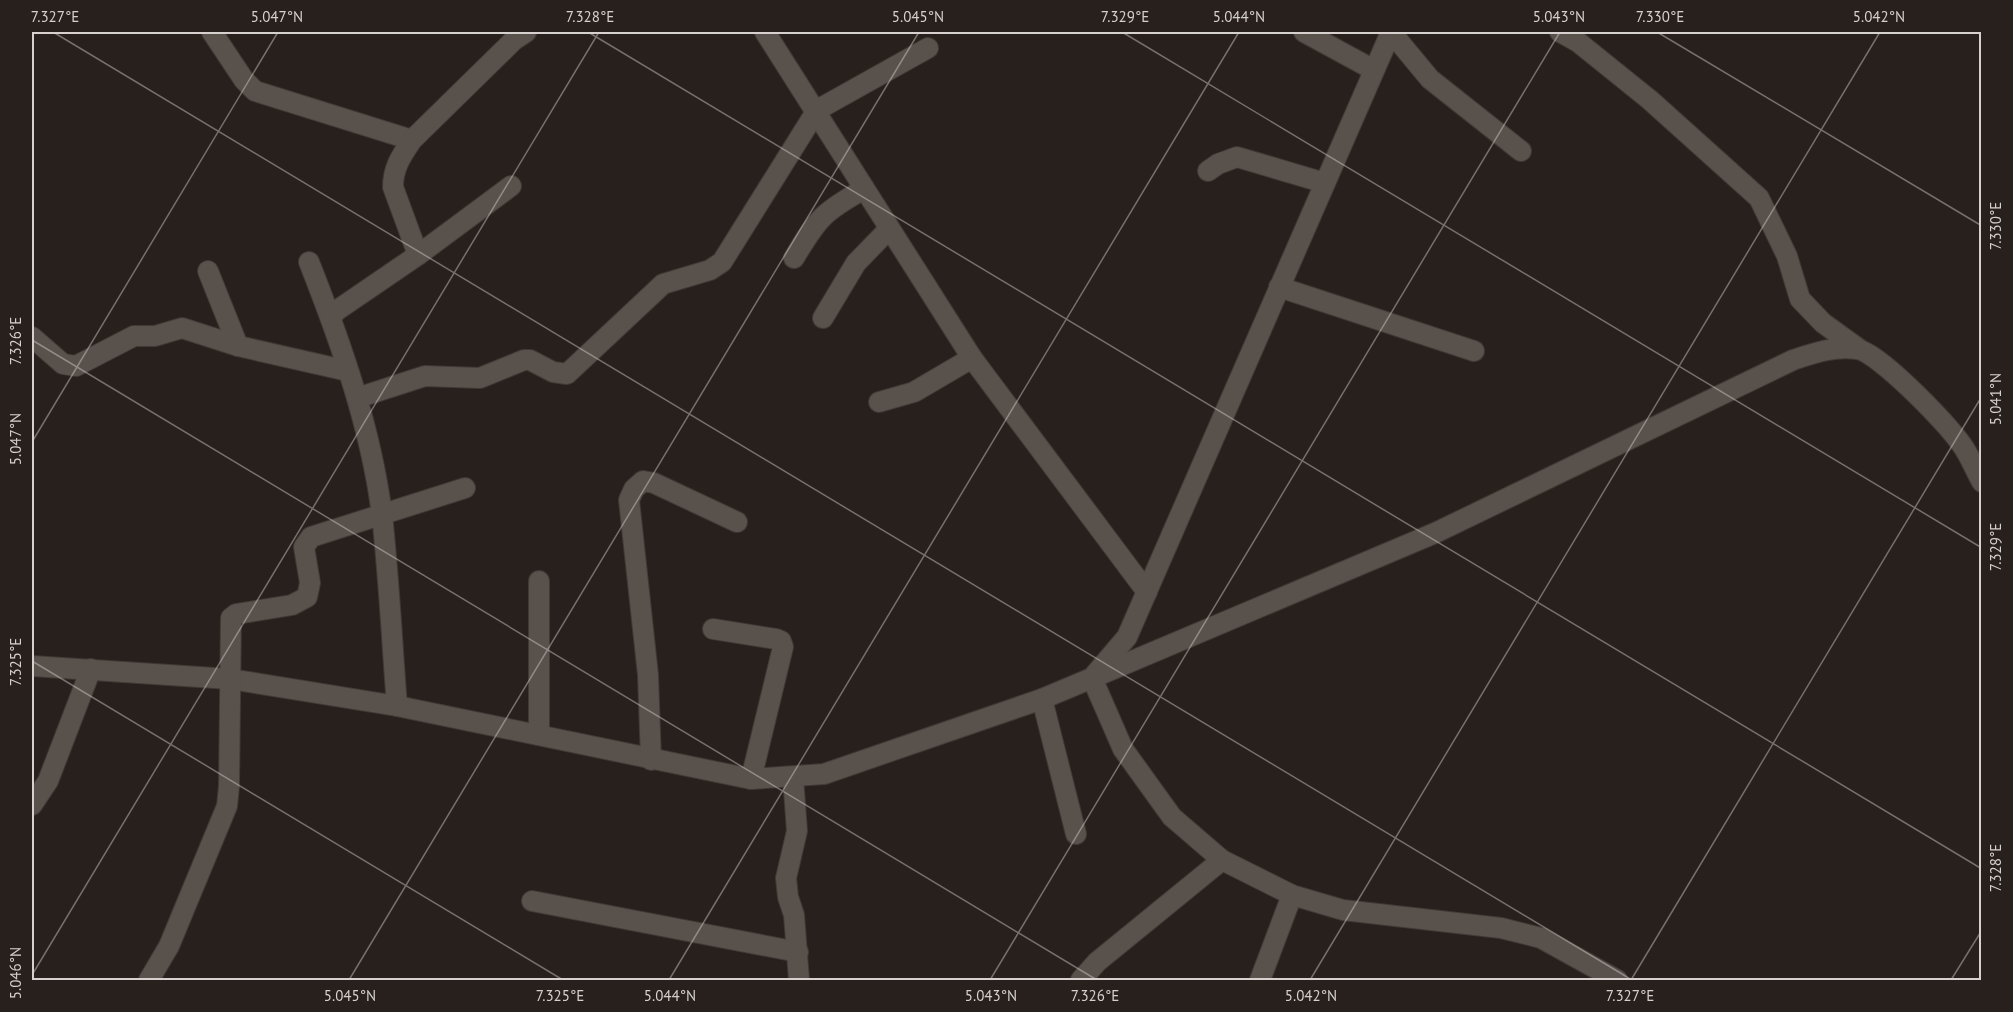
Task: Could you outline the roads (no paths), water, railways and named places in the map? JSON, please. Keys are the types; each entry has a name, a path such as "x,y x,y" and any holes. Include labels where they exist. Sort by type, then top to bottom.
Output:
{"street":[{"path":"212,32 244,80 255,91 412,140"},
{"path":"765,32 817,110 864,189 972,358 1147,592"},
{"path":"1304,32 1374,70"},
{"path":"1092,678 1127,637 1391,32 1430,79 1521,151"},
{"path":"1560,32 1578,42 1650,100 1759,198 1787,256 1800,299 1823,323 1871,356 1924,401 1963,446 1982,482"},
{"path":"417,255 393,187 396,167 412,140 516,34"},
{"path":"357,398 425,376 480,378 524,360 530,360 560,374 567,374 663,284 710,270 722,262 817,110 928,48"},
{"path":"1208,171 1218,164 1237,158 1325,183"},
{"path":"331,318 336,311 511,186"},
{"path":"794,258 811,230 829,208 864,189"},
{"path":"823,318 856,263 889,229"},
{"path":"309,262 331,318 357,398 381,514 397,706"},
{"path":"208,271 238,345"},
{"path":"1279,287 1474,351"},
{"path":"32,337 63,364 76,366 134,336 155,336 182,328 238,345 348,371"},
{"path":"32,666 230,679 397,706 751,779 824,774 1042,699 1435,533 1793,360 1829,349 1859,349"},
{"path":"879,402 914,392 972,358"},
{"path":"651,760 648,675 629,500 634,489 643,481 654,483 737,522"},
{"path":"149,981 169,946 227,806 231,618 236,614 292,605 307,597 310,583 304,547 306,541 311,537 465,488"},
{"path":"539,581 539,735"},
{"path":"713,629 776,639 781,641 783,646 751,779"},
{"path":"32,806 48,781 91,669"},
{"path":"1092,678 1123,749 1172,817 1222,860 1292,895 1343,910 1501,928 1541,938 1617,981"},
{"path":"1042,699 1076,834"},
{"path":"793,777 797,831 786,878 798,952 799,981"},
{"path":"1081,981 1097,962 1222,860"},
{"path":"1260,981 1292,895"},
{"path":"532,902 798,952"}]}
